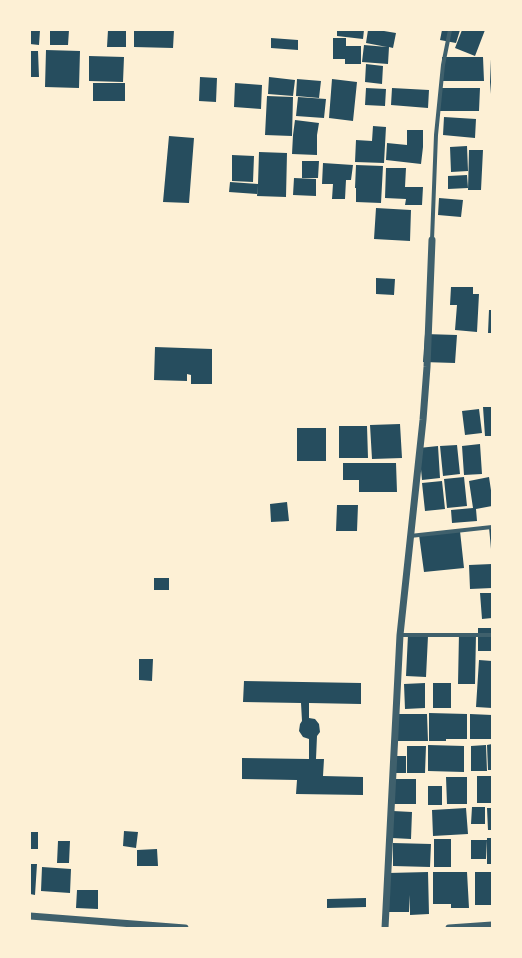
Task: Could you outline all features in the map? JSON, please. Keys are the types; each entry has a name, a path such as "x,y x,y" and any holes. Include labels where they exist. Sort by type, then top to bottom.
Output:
{"street":[{"path":"385,928 400,635 428,367 436,135 443,65 450,30"},
{"path":"410,536 492,527"},
{"path":"400,635 492,635"},
{"path":"30,916 185,928"},
{"path":"449,928 492,925"}],"building":[{"path":"30,30 40,30 39,45 30,44"},
{"path":"50,30 69,30 68,45 50,45"},
{"path":"108,30 126,30 126,47 107,47"},
{"path":"134,30 174,30 173,48 134,47"},
{"path":"337,30 364,30 363,39 337,36"},
{"path":"368,30 396,33 393,48 389,47 388,64 362,62 364,45 387,47 366,43"},
{"path":"442,30 460,30 456,43 440,40"},
{"path":"462,30 485,30 475,56 455,48"},
{"path":"271,38 298,40 298,50 271,48"},
{"path":"333,38 346,38 346,46 361,46 361,64 345,64 345,59 333,59"},
{"path":"46,50 80,51 79,88 45,87"},
{"path":"30,51 38,51 39,77 30,77"},
{"path":"89,56 124,57 123,82 89,81"},
{"path":"442,57 483,57 484,81 442,81"},
{"path":"492,59 492,94 490,82"},
{"path":"366,64 383,66 382,84 365,82"},
{"path":"200,77 217,78 216,102 199,101"},
{"path":"269,77 295,80 293,96 268,94"},
{"path":"297,79 321,81 319,98 296,96"},
{"path":"332,79 357,82 353,121 329,118"},
{"path":"93,83 125,83 125,101 93,101"},
{"path":"235,83 262,85 261,109 234,107"},
{"path":"366,88 386,89 385,106 365,105"},
{"path":"392,88 429,90 428,108 391,105"},
{"path":"439,88 480,88 479,111 439,111"},
{"path":"267,96 293,97 292,136 265,135"},
{"path":"298,97 326,99 324,118 296,116"},
{"path":"444,117 476,119 475,138 443,135"},
{"path":"295,120 319,123 317,135 317,155 292,154"},
{"path":"373,126 386,127 384,163 355,162 356,140 372,141"},
{"path":"407,130 423,130 421,164 386,160 387,143 407,145"},
{"path":"169,136 194,138 189,203 163,202"},
{"path":"467,146 468,171 451,172 450,147"},
{"path":"469,150 483,150 481,190 468,190"},
{"path":"259,152 287,153 286,197 257,196 258,185 257,194 229,192 230,182 258,184"},
{"path":"232,155 254,156 253,182 232,181"},
{"path":"302,161 319,161 318,178 302,178"},
{"path":"323,163 353,165 351,180 346,180 345,199 332,199 333,184 322,184"},
{"path":"356,165 383,166 381,203 356,202"},
{"path":"386,168 406,168 405,187 423,187 422,205 405,205 406,199 385,198"},
{"path":"467,175 468,188 448,189 448,176"},
{"path":"294,178 316,179 316,196 293,195"},
{"path":"439,198 463,200 461,217 438,215"},
{"path":"376,208 411,210 410,241 374,239"},
{"path":"376,278 395,279 394,295 376,294"},
{"path":"451,287 473,287 473,294 479,294 477,332 455,330 457,305 450,305"},
{"path":"489,310 492,310 492,333 488,333"},
{"path":"425,334 457,335 455,363 423,362"},
{"path":"155,347 212,349 212,384 191,384 191,375 187,374 187,381 154,380"},
{"path":"483,407 492,407 492,436 485,436"},
{"path":"479,409 482,433 465,435 462,411"},
{"path":"400,424 402,458 372,459 370,425"},
{"path":"339,426 367,426 368,458 339,458"},
{"path":"297,428 326,428 326,461 297,461"},
{"path":"480,444 482,474 464,475 462,446"},
{"path":"457,445 460,474 443,476 440,446"},
{"path":"438,446 440,478 422,480 419,448"},
{"path":"343,463 396,463 397,492 359,492 359,480 343,480"},
{"path":"464,477 467,506 447,508 444,479"},
{"path":"489,477 492,506 476,509 477,521 452,523 451,510 473,508 469,481"},
{"path":"442,481 445,509 425,511 422,483"},
{"path":"287,502 289,521 271,522 270,504"},
{"path":"337,505 358,505 357,531 336,531"},
{"path":"492,526 492,549 491,549 489,527"},
{"path":"460,531 464,568 424,572 419,535"},
{"path":"492,564 492,588 470,589 469,565"},
{"path":"154,578 169,578 169,590 154,590"},
{"path":"480,593 492,593 492,618 482,619"},
{"path":"478,628 492,628 492,651 478,651"},
{"path":"459,633 476,634 475,684 458,684"},
{"path":"408,635 428,636 426,677 406,676"},
{"path":"139,659 153,659 152,681 139,680"},
{"path":"479,660 492,661 492,708 476,707"},
{"path":"244,681 361,683 361,704 309,703 309,718 315,719 319,724 320,732 317,736 316,759 324,759 323,776 363,777 363,795 296,794 297,780 242,779 242,758 309,759 309,739 303,737 299,731 302,721 301,703 243,702"},
{"path":"425,683 425,708 405,709 404,684"},
{"path":"433,683 451,683 451,708 433,708"},
{"path":"429,713 467,714 467,739 429,741"},
{"path":"397,714 427,714 428,741 398,741"},
{"path":"470,714 492,715 492,739 470,739"},
{"path":"492,744 492,770 488,770 487,745"},
{"path":"428,745 464,746 464,772 428,771"},
{"path":"486,745 487,771 471,771 471,746"},
{"path":"407,746 426,746 425,773 407,773"},
{"path":"392,756 406,756 406,773 392,773"},
{"path":"477,776 492,776 492,803 477,803"},
{"path":"446,777 467,777 467,804 447,804"},
{"path":"393,779 416,779 416,804 393,804"},
{"path":"428,786 442,786 442,805 428,805"},
{"path":"472,807 485,807 485,824 471,824"},
{"path":"466,808 468,834 433,836 432,810"},
{"path":"487,808 492,808 492,830 488,830"},
{"path":"393,811 412,812 411,839 392,838"},
{"path":"124,831 138,832 136,848 123,846"},
{"path":"30,832 38,832 38,849 30,849"},
{"path":"487,838 492,838 492,864 487,864"},
{"path":"434,839 451,839 451,867 434,867"},
{"path":"471,840 487,840 486,859 471,859"},
{"path":"58,841 70,841 69,863 57,863"},
{"path":"393,843 431,844 430,867 393,866"},
{"path":"157,849 158,866 137,866 137,850"},
{"path":"30,864 37,864 35,895 30,894"},
{"path":"42,867 71,869 70,893 41,891"},
{"path":"428,872 429,914 410,915 410,895 409,912 388,912 388,873"},
{"path":"433,872 467,872 469,908 451,908 451,904 433,904"},
{"path":"475,872 492,872 492,905 475,905"},
{"path":"77,890 98,890 98,909 76,908"},
{"path":"366,898 366,907 327,908 327,899"}]}
